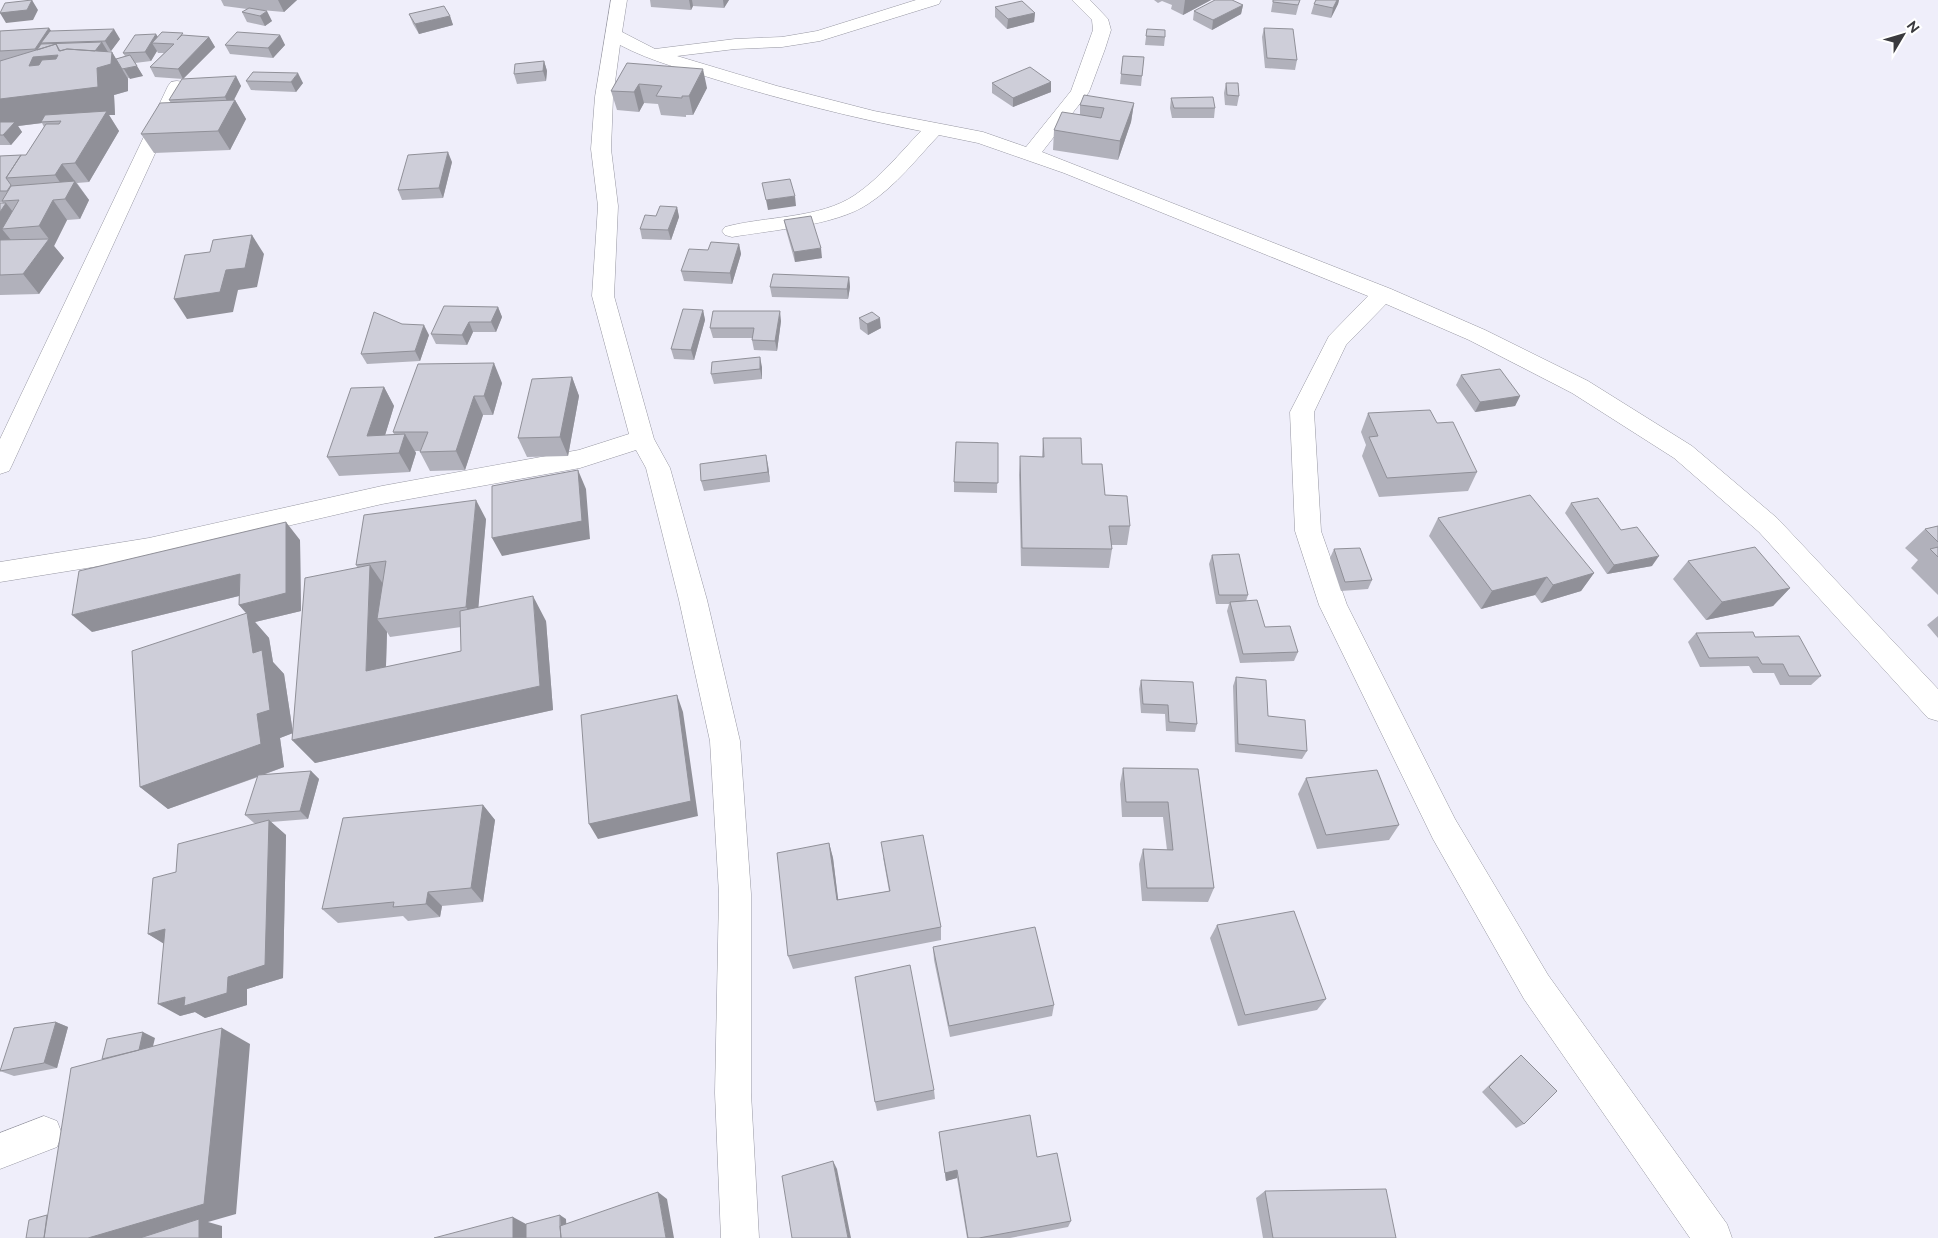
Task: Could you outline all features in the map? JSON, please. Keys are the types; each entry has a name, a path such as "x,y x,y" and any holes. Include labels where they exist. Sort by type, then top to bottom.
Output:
{"street":[{"path":"619,0 604,97 601,149 608,206 603,296 642,439 658,468 693,600 724,741 735,894 733,1093 740,1238"},
{"path":"651,54 735,44 782,42 820,36 933,0"},
{"path":"1030,155 1080,92 1096,49 1102,30 1100,18 1080,0"},
{"path":"613,34 651,54 770,90 873,116 983,138 1030,155 1172,208 1383,294 1477,335 1580,387 1683,452 1768,525 1852,618 1938,708"},
{"path":"0,465 177,86"},
{"path":"732,231 838,211 860,201 880,184 935,128"},
{"path":"1383,294 1337,341 1302,412 1308,531 1333,605 1444,829 1536,987 1713,1238"},
{"path":"0,572 149,548 382,495 580,459 642,439"},
{"path":"0,1151 44,1134"}],"building":[{"path":"32,0 27,10 0,13 5,3"},
{"path":"1215,0 1232,0 1243,5 1213,20 1194,11"},
{"path":"1273,0 1300,0 1298,5 1273,2"},
{"path":"1316,0 1337,0 1333,8 1314,4"},
{"path":"1022,1 1035,13 1008,19 995,7"},
{"path":"444,6 450,16 415,24 409,14"},
{"path":"249,8 267,11 260,16 242,12"},
{"path":"49,28 35,49 0,51 0,31"},
{"path":"1264,28 1293,29 1297,60 1267,58"},
{"path":"114,29 105,41 41,43 50,31"},
{"path":"1147,29 1165,30 1165,37 1146,36"},
{"path":"162,32 183,33 177,40 182,35 209,37 178,69 150,67 174,44 152,43"},
{"path":"237,32 280,35 268,48 225,45"},
{"path":"156,34 145,52 123,53 135,35"},
{"path":"102,42 95,51 67,49 60,51 56,44 37,50 41,44"},
{"path":"56,44 59,51 67,49 112,52 111,64 97,68 98,87 0,99 0,61","holes":["58,55 56,59 42,60 39,65 29,66 33,57"]},
{"path":"130,55 137,66 122,69 116,59"},
{"path":"1123,56 1144,57 1142,76 1121,74"},
{"path":"544,61 543,71 514,74 515,64"},
{"path":"627,63 703,69 689,96 682,96 682,98 656,96 662,86 639,84 634,92 611,91"},
{"path":"1030,67 1051,82 1013,98 992,83"},
{"path":"253,72 298,73 291,82 246,81"},
{"path":"236,76 225,97 169,100 182,79"},
{"path":"1226,83 1238,83 1239,96 1227,95"},
{"path":"1084,95 1134,103 1120,141 1054,130 1062,112 1101,118 1104,108 1080,105"},
{"path":"1213,97 1215,108 1174,108 1171,98"},
{"path":"235,100 218,131 141,134 160,103"},
{"path":"107,111 75,163 62,164 55,175 6,178 21,155 26,155 46,124 59,124 61,121 41,122 45,115"},
{"path":"0,122 15,122 3,135 0,135"},
{"path":"448,152 439,188 398,190 408,155"},
{"path":"21,155 6,178 11,185 7,191 0,191 0,156"},
{"path":"790,179 795,196 766,200 762,183"},
{"path":"75,181 65,199 53,200 39,226 2,229 19,200 2,201 11,186"},
{"path":"0,203 6,203 0,212"},
{"path":"660,206 677,207 668,230 640,229 645,215 656,216"},
{"path":"811,216 821,248 794,252 784,220"},
{"path":"252,235 245,268 226,270 220,292 174,299 185,255 210,252 213,240"},
{"path":"49,239 23,274 0,275 0,240"},
{"path":"711,242 739,244 730,273 681,271 689,249 708,250"},
{"path":"773,274 849,277 847,289 770,287"},
{"path":"444,306 498,307 491,322 469,322 462,335 431,334"},
{"path":"683,309 703,310 691,350 671,349"},
{"path":"713,311 780,311 775,341 752,340 754,328 710,328"},
{"path":"374,312 402,324 424,325 415,351 361,354"},
{"path":"872,312 880,318 867,324 859,318"},
{"path":"760,357 760,369 711,374 712,362"},
{"path":"494,363 484,396 474,396 456,451 420,452 428,432 393,432 418,364"},
{"path":"1500,369 1520,396 1480,402 1461,375"},
{"path":"572,377 560,437 518,438 532,379"},
{"path":"384,387 367,436 405,434 399,453 327,457 351,388"},
{"path":"1430,410 1437,423 1453,422 1477,472 1387,478 1369,437 1378,436 1368,413"},
{"path":"1043,438 1081,438 1082,464 1102,464 1105,495 1127,496 1130,526 1109,526 1112,549 1022,548 1020,456 1044,457"},
{"path":"956,442 998,443 998,483 954,482"},
{"path":"766,455 768,472 701,481 700,464"},
{"path":"578,470 582,521 492,538 492,486"},
{"path":"1530,495 1594,573 1553,585 1547,577 1492,591 1438,518"},
{"path":"1598,498 1621,530 1637,527 1659,556 1614,565 1571,503"},
{"path":"476,500 466,607 377,619 386,561 356,565 364,515"},
{"path":"286,522 286,593 239,605 240,574 72,615 79,571"},
{"path":"1938,526 1938,542 1925,529"},
{"path":"1755,547 1790,588 1722,602 1688,561"},
{"path":"1938,547 1938,557 1930,549"},
{"path":"1360,548 1372,580 1345,582 1334,549"},
{"path":"1239,554 1248,595 1219,595 1212,555"},
{"path":"370,565 366,671 461,651 460,611 533,596 540,686 292,740 305,578"},
{"path":"1257,600 1265,627 1290,626 1298,652 1243,654 1230,602"},
{"path":"247,613 253,653 262,650 270,710 257,714 261,744 140,787 132,651"},
{"path":"1753,632 1755,637 1799,636 1821,676 1789,676 1783,664 1762,664 1758,657 1709,658 1696,633"},
{"path":"1236,677 1266,680 1268,716 1305,720 1307,751 1238,744"},
{"path":"1141,680 1193,682 1197,724 1169,722 1168,705 1143,704"},
{"path":"677,695 691,801 589,824 581,715"},
{"path":"1123,768 1198,769 1214,888 1147,888 1143,849 1173,850 1168,802 1126,802"},
{"path":"1377,770 1399,825 1326,835 1306,778"},
{"path":"311,771 300,811 245,815 258,775"},
{"path":"483,805 471,888 428,892 426,904 393,907 394,902 322,909 343,818"},
{"path":"269,820 265,965 228,977 227,993 184,1006 185,997 158,1004 165,929 148,934 153,878 176,872 178,844"},
{"path":"923,835 941,927 788,956 777,853 829,843 837,900 890,891 881,842"},
{"path":"1294,911 1326,999 1245,1015 1217,925"},
{"path":"1035,927 1054,1005 949,1026 933,947"},
{"path":"910,965 934,1090 875,1102 855,977"},
{"path":"56,1022 44,1063 0,1071 14,1028"},
{"path":"222,1028 204,1204 88,1238 44,1238 71,1068"},
{"path":"143,1032 139,1050 102,1059 107,1039"},
{"path":"1521,1055 1557,1091 1524,1124 1489,1087"},
{"path":"1030,1115 1037,1157 1057,1153 1071,1221 979,1238 968,1238 957,1170 945,1173 939,1132"},
{"path":"833,1161 848,1238 792,1238 782,1176"},
{"path":"1386,1189 1396,1238 1273,1238 1265,1191"},
{"path":"658,1192 666,1238 561,1238 560,1226"},
{"path":"47,1215 44,1238 26,1238 29,1220"},
{"path":"560,1215 561,1238 526,1238 526,1224"},
{"path":"513,1217 513,1238 434,1238"},
{"path":"199,1219 199,1238 140,1238"}]}
